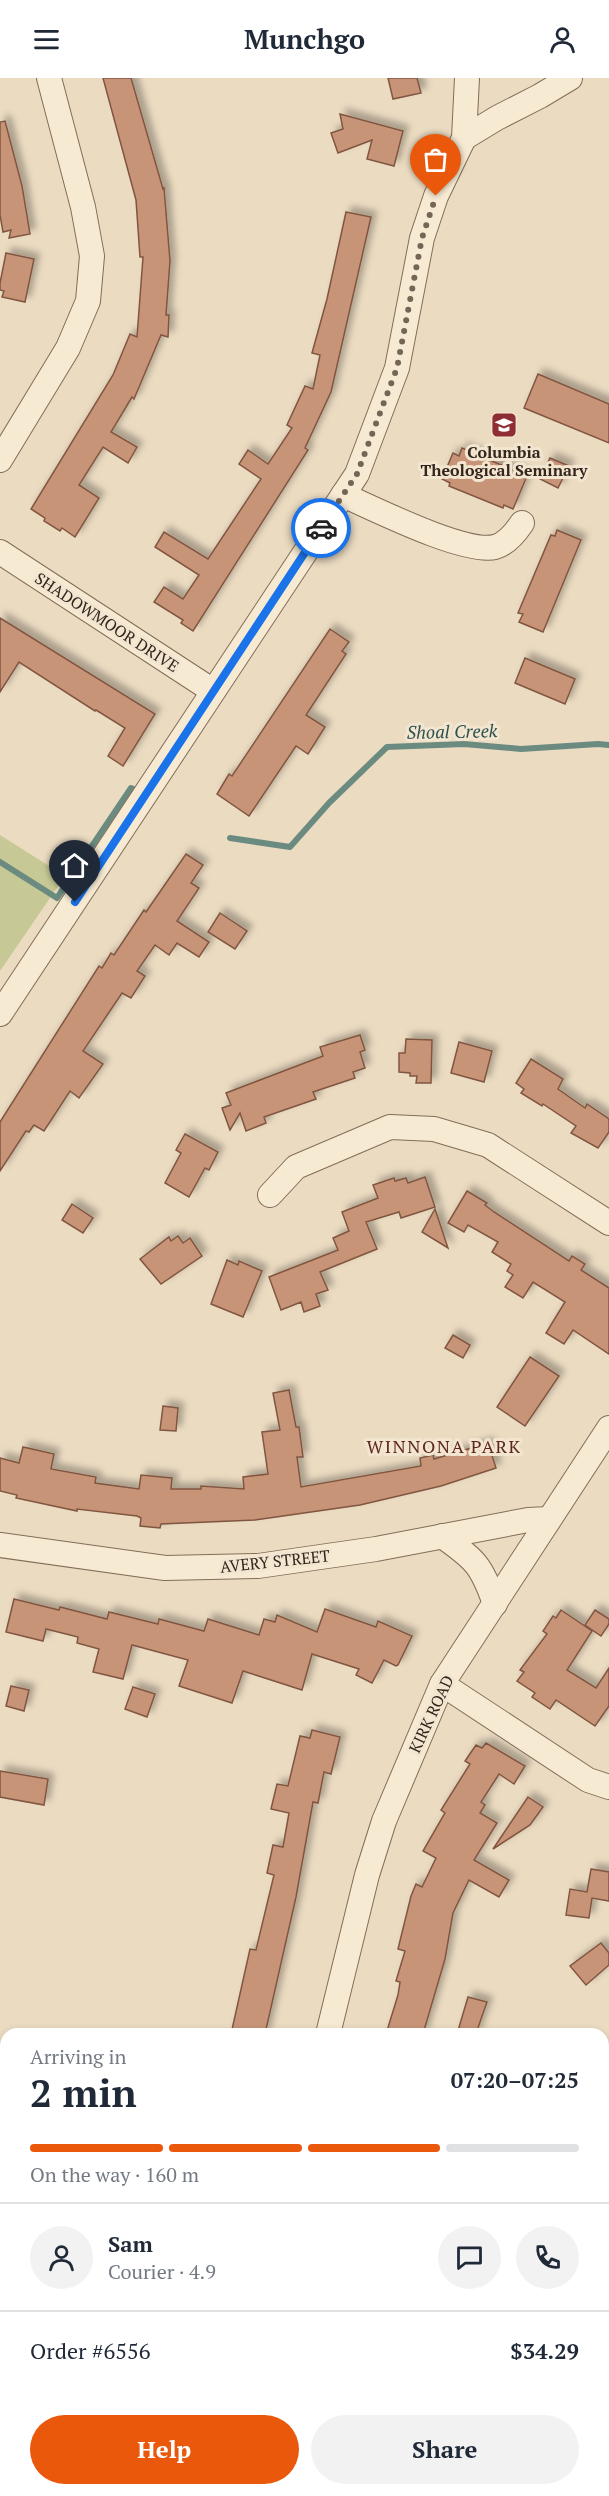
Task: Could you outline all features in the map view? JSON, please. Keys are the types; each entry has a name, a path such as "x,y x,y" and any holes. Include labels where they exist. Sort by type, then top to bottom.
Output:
{"street":[{"path":"0,460 68,348 88,301 92,256 83,207 49,78"},
{"path":"0,1014 357,474 397,368 422,238 436,196 464,138 467,78"},
{"path":"464,138 570,78"},
{"path":"343,495 423,530 478,547 497,547 506,541 522,523"},
{"name":"SHADOWMOOR DRIVE","path":"0,552 213,691"},
{"path":"270,1195 296,1167 390,1127 434,1129 488,1145 609,1222"},
{"name":"KIRK ROAD","path":"329,2028 367,1875 384,1821 442,1684 609,1428"},
{"name":"AVERY STREET","path":"0,1545 165,1568 258,1566 376,1549 528,1520 549,1519"},
{"path":"442,1536 470,1556 481,1568 495,1604"},
{"path":"442,1684 588,1780 609,1787"}],"green space":[{"path":"0,835 65,876 0,971"}],"building":[{"path":"103,78 131,78 164,188 170,261 166,315 169,315 168,337 161,335 134,399 132,397 111,432 137,447 128,463 103,447 79,485 99,498 75,537 62,528 60,531 44,521 45,518 31,509 113,375 130,334 137,337 143,257 140,257 136,200"},
{"path":"388,78 417,78 421,93 393,99"},
{"path":"340,114 403,131 394,166 367,159 372,140 338,153 331,133 343,129"},
{"path":"5,121 22,186 30,234 9,238 11,230 3,232 0,215 0,122"},
{"path":"346,212 371,217 331,392 305,448 308,450 193,631 181,623 183,620 154,602 164,587 183,599 199,575 155,547 164,532 208,559 261,479 239,464 248,450 268,464 292,428 287,425 305,386 313,389 320,355 312,353 327,299"},
{"path":"6,253 34,259 25,302 2,297 4,291 0,290 0,283"},
{"path":"538,374 609,404 609,443 524,408"},
{"path":"462,448 527,476 513,509 504,505 503,508 449,486 450,483 442,479 453,453 459,456"},
{"path":"550,458 569,466 558,488 540,479"},
{"path":"557,530 581,540 543,632 519,622 523,614 518,613 551,535 555,536"},
{"path":"0,618 155,714 123,766 108,756 125,728 19,662 0,692"},
{"path":"330,629 349,642 342,651 346,654 306,715 325,727 308,754 296,746 249,816 217,794 229,774 232,776"},
{"path":"525,658 575,679 565,704 515,683"},
{"path":"186,854 203,865 191,883 199,888 177,921 209,942 199,957 177,943 169,955 155,945 137,971 145,976 131,998 122,993 83,1051 103,1064 79,1098 70,1091 44,1131 34,1125 29,1132 26,1131 0,1171 0,1122 99,966 102,968 111,953 114,955"},
{"path":"220,913 247,931 235,949 208,932"},
{"path":"360,1035 365,1050 360,1052 365,1068 353,1072 355,1078 313,1092 316,1099 264,1117 266,1123 246,1131 240,1113 230,1130 222,1108 231,1105 226,1093 323,1056 320,1047"},
{"path":"406,1039 432,1040 431,1083 416,1083 417,1076 399,1072 399,1053 405,1053"},
{"path":"459,1042 492,1051 484,1082 451,1073"},
{"path":"531,1059 563,1079 558,1089 585,1108 587,1104 609,1119 609,1132 598,1148 571,1133 576,1126 543,1104 542,1106 521,1093 524,1089 516,1083"},
{"path":"185,1134 218,1152 209,1170 205,1168 189,1197 165,1183 181,1153 176,1150"},
{"path":"425,1177 435,1207 401,1218 399,1212 366,1222 377,1249 320,1272 328,1290 316,1294 320,1306 304,1312 301,1302 281,1310 269,1277 338,1250 333,1238 349,1231 342,1212 378,1198 373,1185 394,1178 395,1181 406,1178 408,1183"},
{"path":"467,1191 487,1203 485,1205 494,1212 569,1261 572,1256 585,1264 581,1270 609,1288 609,1354 573,1330 564,1344 546,1333 565,1302 533,1282 523,1298 505,1287 513,1275 507,1271 511,1264 492,1252 498,1242 468,1225 464,1232 448,1223"},
{"path":"72,1204 93,1218 83,1233 62,1220"},
{"path":"435,1209 448,1248 422,1232"},
{"path":"178,1236 183,1243 190,1238 202,1256 161,1284 140,1259 169,1237 171,1241"},
{"path":"227,1260 238,1265 239,1261 262,1271 243,1317 211,1304"},
{"path":"453,1335 470,1345 463,1358 445,1348"},
{"path":"530,1357 559,1376 525,1426 497,1407"},
{"path":"289,1390 296,1427 299,1427 303,1457 297,1457 301,1487 421,1466 420,1458 433,1455 434,1459 488,1443 496,1468 441,1486 360,1505 255,1520 161,1524 160,1528 140,1526 141,1518 137,1516 77,1509 77,1511 16,1498 17,1495 0,1491 0,1458 19,1463 23,1447 54,1454 51,1469 96,1477 95,1483 139,1489 141,1475 172,1478 171,1489 201,1489 201,1486 244,1489 243,1477 268,1474 262,1432 280,1430 273,1393"},
{"path":"163,1406 178,1408 176,1431 160,1430"},
{"path":"14,1599 59,1610 60,1607 107,1619 109,1612 158,1624 159,1619 204,1631 208,1619 259,1635 264,1619 275,1622 277,1615 317,1632 325,1609 376,1627 378,1621 412,1636 398,1665 384,1660 372,1683 356,1675 359,1669 312,1654 302,1690 243,1671 232,1703 179,1686 188,1660 132,1645 123,1679 93,1672 99,1649 77,1643 78,1637 46,1629 43,1641 6,1632"},
{"path":"561,1610 592,1631 567,1670 596,1688 609,1668 609,1706 595,1726 556,1700 550,1709 532,1697 535,1693 517,1681 524,1672 520,1670 547,1634 543,1631 553,1616 556,1618"},
{"path":"595,1610 609,1619 609,1624 601,1636 585,1625"},
{"path":"11,1686 29,1690 24,1711 6,1706"},
{"path":"133,1687 155,1694 147,1717 125,1709"},
{"path":"312,1730 340,1737 331,1774 324,1772 318,1803 313,1802 296,1897 266,2028 232,2028 250,1949 256,1950 274,1875 267,1873 273,1845 283,1847 289,1813 271,1809 277,1784 288,1786 300,1736 310,1738"},
{"path":"486,1743 525,1766 514,1784 499,1774 481,1802 485,1805 480,1813 497,1823 474,1860 509,1880 499,1897 469,1880 453,1913 445,1959 425,2028 388,2028 398,1995 400,1982 396,1981 405,1951 398,1949 411,1896 416,1884 422,1887 436,1858 423,1851 445,1813 441,1810 470,1764 465,1761 476,1745 482,1748"},
{"path":"0,1771 48,1779 44,1805 0,1797"},
{"path":"528,1797 543,1807 530,1825 493,1849"},
{"path":"591,1869 609,1872 609,1901 592,1898 589,1918 566,1915 570,1889 587,1892"},
{"path":"601,1943 609,1953 609,1965 586,1985 570,1966"},
{"path":"468,1997 487,2002 478,2028 459,2028"}],"waterway":[{"name":"Shoal Creek","path":"230,838 290,847 329,803 387,747 464,744 521,749 609,745"},
{"name":"Shoal Creek","path":"0,862 57,898 131,788 135,790"}],"way so far":[{"path":"321,528 357,474 397,368 422,238 436,196"}],"place":[{"name":"Columbia Theological Seminary","path":"504,425"}],"district":[{"name":"WINNONA PARK","path":"444,1446"}],"route":[{"path":"75,902 321,528"}]}
